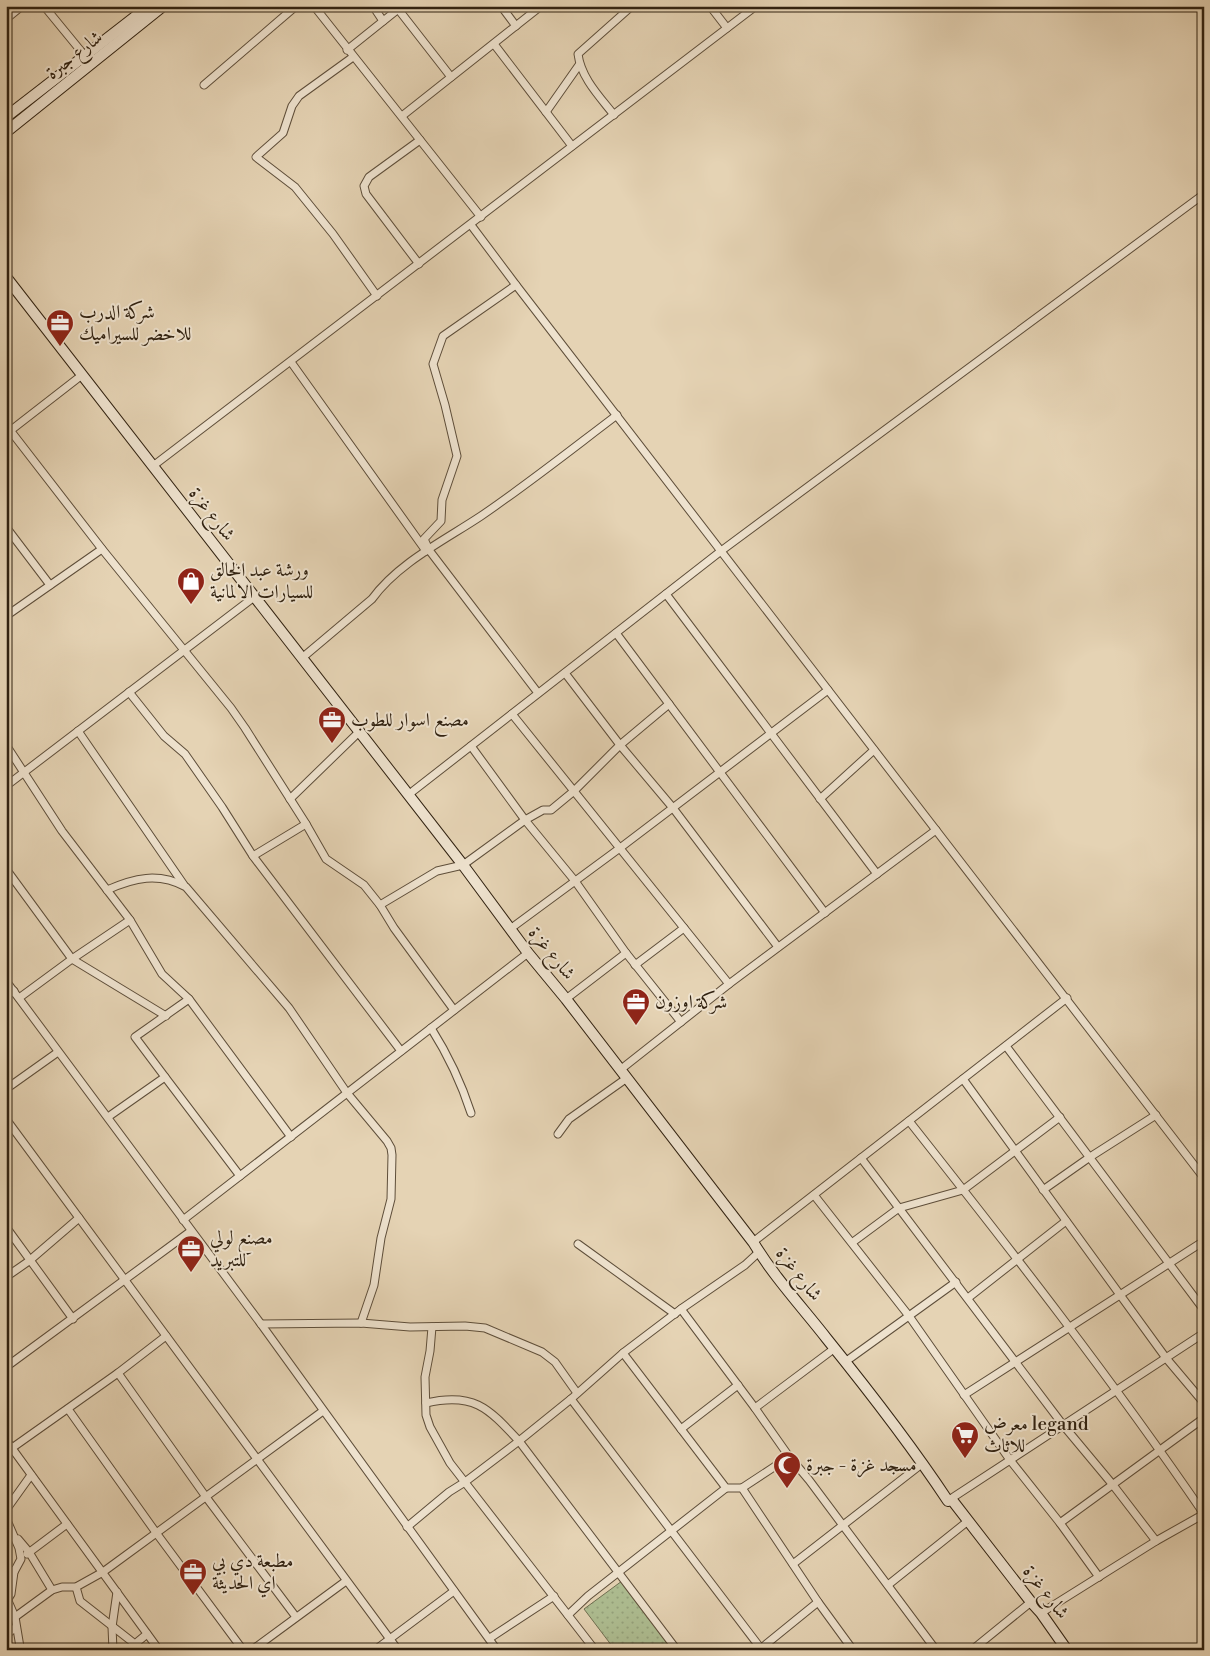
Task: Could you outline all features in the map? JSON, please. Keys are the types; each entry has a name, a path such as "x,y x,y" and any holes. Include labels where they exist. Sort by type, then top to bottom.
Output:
{"main road":[{"name":"شارع جبرة","path":"6,117 149,6"},
{"name":"شارع جبرة","path":"6,132 163,6"},
{"name":"شارع غزة","path":"6,277 924,1463 948,1501 952,1500 1041,1613 1067,1650"}],"street":[{"path":"6,19 12,9 22,6"},
{"path":"44,6 86,56"},
{"path":"204,85 296,6"},
{"path":"314,6 481,217"},
{"path":"373,6 383,21"},
{"path":"501,6 516,26"},
{"path":"402,116 541,6"},
{"path":"614,115 579,66 578,54 632,6"},
{"path":"710,6 726,28"},
{"path":"153,466 756,6"},
{"path":"347,50 400,8 451,77"},
{"path":"494,44 572,146"},
{"path":"353,57 298,96 292,106 283,133 256,157 295,188 333,234 377,296"},
{"path":"546,112 579,66"},
{"path":"419,264 366,194 364,186 369,177 420,140"},
{"path":"408,795 721,551 1204,194"},
{"path":"471,225 1204,1178"},
{"path":"428,551 424,539 441,521 442,500 457,456 433,364 444,336 516,285"},
{"path":"291,362 428,551 538,693"},
{"path":"82,375 8,430 245,728 326,859 364,885 454,1010"},
{"path":"302,658 372,599 393,576 542,472 617,415"},
{"path":"6,528 50,585"},
{"path":"6,616 102,549"},
{"path":"666,594 877,874"},
{"path":"6,786 254,596"},
{"path":"616,633 825,912"},
{"path":"565,673 620,745 673,808 778,948"},
{"path":"510,929 828,690"},
{"path":"129,692 164,736 185,754 253,856 401,1051"},
{"path":"380,905 437,871 463,865 525,820 543,810 551,810 574,791 620,745 669,704"},
{"path":"512,714 730,984"},
{"path":"78,731 186,887 289,1008 347,1093 391,1148 391,1199 381,1238 374,1285 361,1323"},
{"path":"290,799 359,732"},
{"path":"6,745 62,832 130,920 162,974 190,1000 291,1136"},
{"path":"471,746 525,820 575,882 635,965 681,1022"},
{"path":"820,799 874,750"},
{"path":"253,856 306,824"},
{"path":"558,1134 569,1119 681,1022 936,830"},
{"path":"6,869 72,958 166,1016"},
{"path":"107,890 130,880 147,878 173,880 186,887"},
{"path":"19,998 72,958 130,920"},
{"path":"635,965 684,928"},
{"path":"183,1220 528,953"},
{"path":"566,999 626,953"},
{"path":"6,981 261,1324 498,1650"},
{"path":"6,996 14,991"},
{"path":"753,1242 1067,998"},
{"path":"190,1000 135,1037 240,1176"},
{"path":"431,1028 449,1058 471,1113"},
{"path":"1006,1046 1204,1310"},
{"path":"6,1089 58,1052"},
{"path":"108,1117 165,1077"},
{"path":"962,1079 1166,1358 1204,1403"},
{"path":"1043,1190 1090,1156 1156,1115"},
{"path":"852,1242 899,1208 963,1190 1060,1117"},
{"path":"6,1119 398,1650"},
{"path":"909,1121 1070,1327 1160,1450 1204,1514 1156,1541 1041,1613"},
{"path":"861,1158 1063,1426 1113,1485 1156,1541"},
{"path":"814,1195 909,1316 1010,1460 1099,1577"},
{"path":"6,1277 29,1261 79,1218"},
{"path":"968,1298 1066,1221"},
{"path":"6,1227 29,1261 73,1318"},
{"path":"6,1368 191,1231"},
{"path":"964,1395 1204,1241"},
{"path":"578,1244 678,1312 738,1385 788,1456 809,1480 936,1650"},
{"path":"407,1527 449,1492 466,1482 519,1441 571,1399 623,1353 745,1265 759,1252"},
{"path":"846,1362 956,1282"},
{"path":"261,1324 361,1323 432,1328 465,1326 485,1328 542,1352 554,1362 577,1393"},
{"path":"432,1328 425,1377 426,1415 430,1428 450,1463 596,1650"},
{"path":"948,1501 1204,1333"},
{"path":"12,1448 118,1373 166,1336"},
{"path":"755,1408 835,1348"},
{"path":"623,1353 726,1488"},
{"path":"118,1373 206,1497 296,1617"},
{"path":"681,1429 738,1385"},
{"path":"571,1399 760,1649 818,1602"},
{"path":"426,1403 440,1400 458,1400 481,1405 496,1416 519,1441 676,1650"},
{"path":"68,1409 243,1650"},
{"path":"15,1617 52,1590 62,1587 76,1587 103,1572 323,1411"},
{"path":"1060,1524 1204,1418"},
{"path":"6,1440 159,1650"},
{"path":"568,1615 588,1596 726,1488 742,1488 788,1456"},
{"path":"793,1564 924,1463"},
{"path":"6,1510 31,1474"},
{"path":"742,1488 818,1602 853,1650"},
{"path":"6,1518 20,1548 21,1559"},
{"path":"888,1585 968,1521"},
{"path":"22,1650 15,1617 7,1602 11,1594 14,1572 21,1559 67,1524"},
{"path":"14,1533 29,1552 52,1590"},
{"path":"6,1568 14,1572"},
{"path":"252,1650 346,1581"},
{"path":"76,1587 80,1601 135,1644 147,1634"},
{"path":"375,1650 454,1591"},
{"path":"113,1650 112,1627 117,1592"},
{"path":"490,1638 554,1596"},
{"path":"972,1650 1031,1602"},
{"path":"6,1635 16,1627"}],"green space":[{"path":"622,1581 673,1650 615,1650 584,1609"}],"place":[{"name":"شركة الدرب للاخضر للسيراميك","path":"60,347"},
{"name":"ورشة عبد الخالق للسيارات الالمانية","path":"191,605"},
{"name":"مصنع اسوار للطوب","path":"332,744"},
{"name":"شركة اوزون","path":"636,1026"},
{"name":"مصنع لولي للتبريد","path":"191,1273"},
{"name":"معرض legand للاثاث","path":"965,1459"},
{"name":"مسجد غزة - جبرة","path":"787,1489"},
{"name":"مطبعة دي بي اي الحديثة","path":"193,1596"}]}
